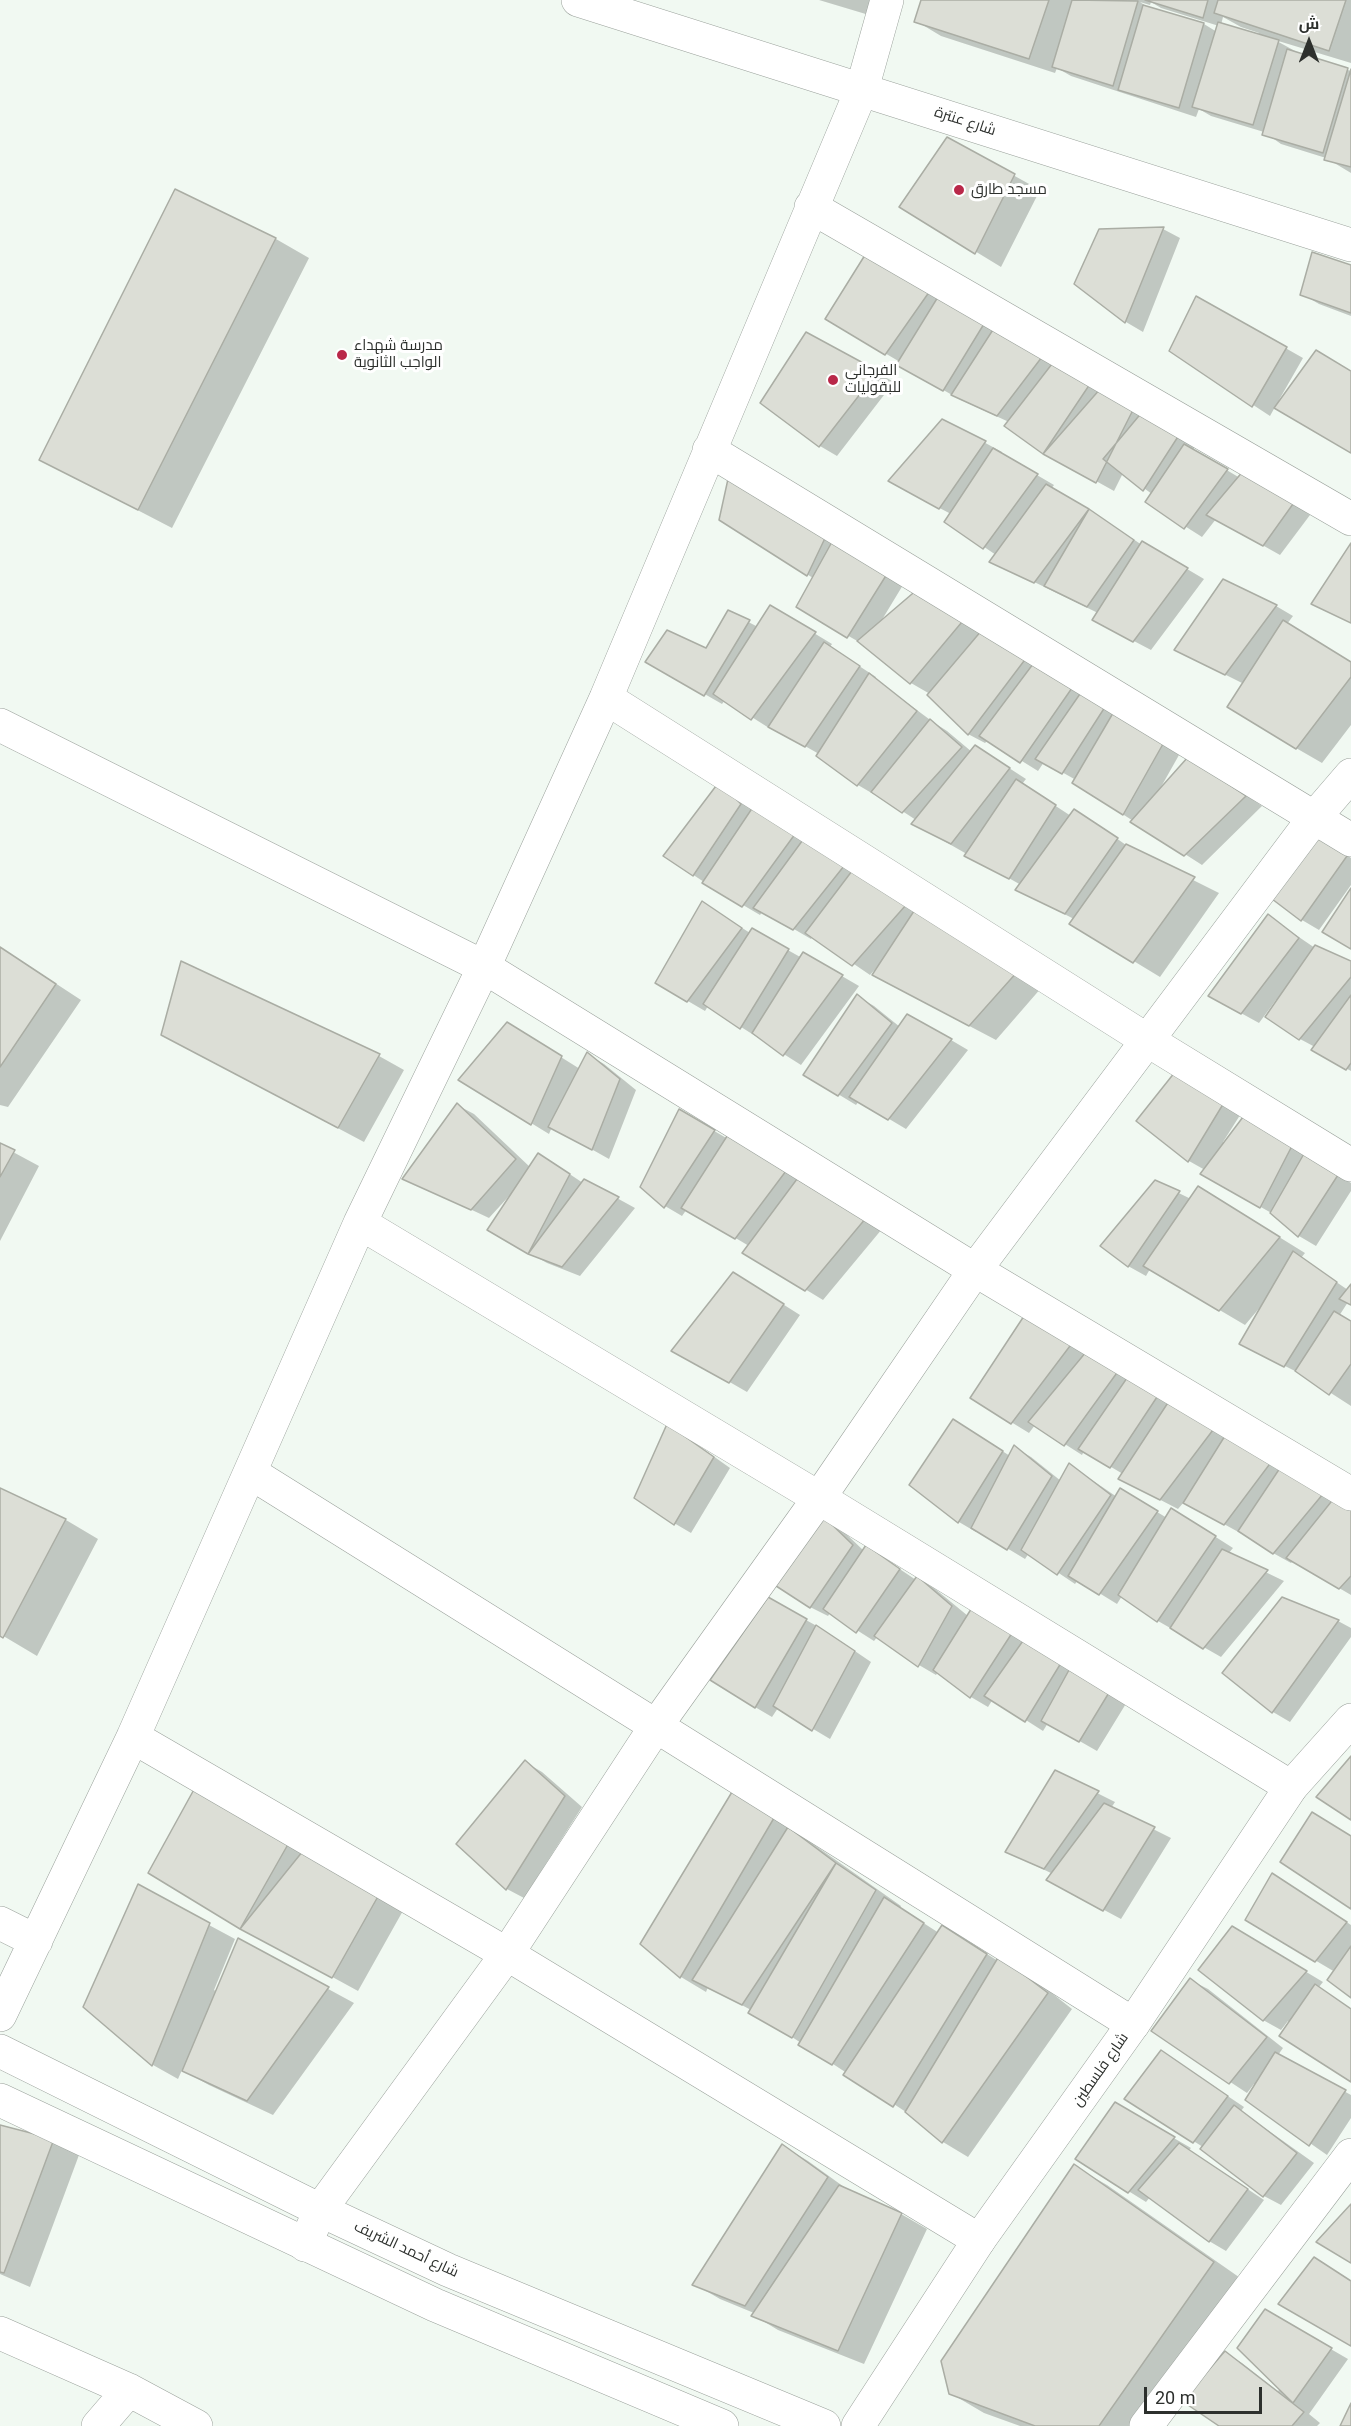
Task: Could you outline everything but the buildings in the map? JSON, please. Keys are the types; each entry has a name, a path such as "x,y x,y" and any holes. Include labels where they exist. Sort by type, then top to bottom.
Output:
{"street":[{"name":"شارع عنترة","path":"578,0 1351,244"},
{"path":"0,2015 132,1737 360,1223 484,967 606,698 862,89 887,0"},
{"path":"811,207 1351,519"},
{"path":"709,450 1351,840"},
{"path":"606,698 1147,1040 1351,1165"},
{"path":"0,725 484,967 975,1270 1351,1494"},
{"path":"305,2245 320,2210 507,1954 656,1726 819,1498 975,1270 1314,818 1351,775"},
{"path":"360,1223 819,1498 1291,1787"},
{"path":"250,1473 1133,2024"},
{"name":"شارع فلسطين","path":"858,2426 979,2240 1133,2024 1291,1787 1351,1720"},
{"path":"132,1737 507,1954 979,2240"},
{"path":"0,1923 36,1941"},
{"name":"شارع أحمد الشريف","path":"0,2051 320,2210 448,2270 824,2426"},
{"path":"0,2100 435,2305 715,2424"},
{"path":"1146,2426 1351,2155"},
{"path":"0,2333 129,2390 195,2426"},
{"path":"98,2426 129,2390"}],"place":[{"name":"مسجد طارق","path":"959,190"},
{"name":"مدرسة شهداء الواجب الثانوية","path":"342,355"},
{"name":"الفرجاني للبقوليات","path":"833,380"}]}
